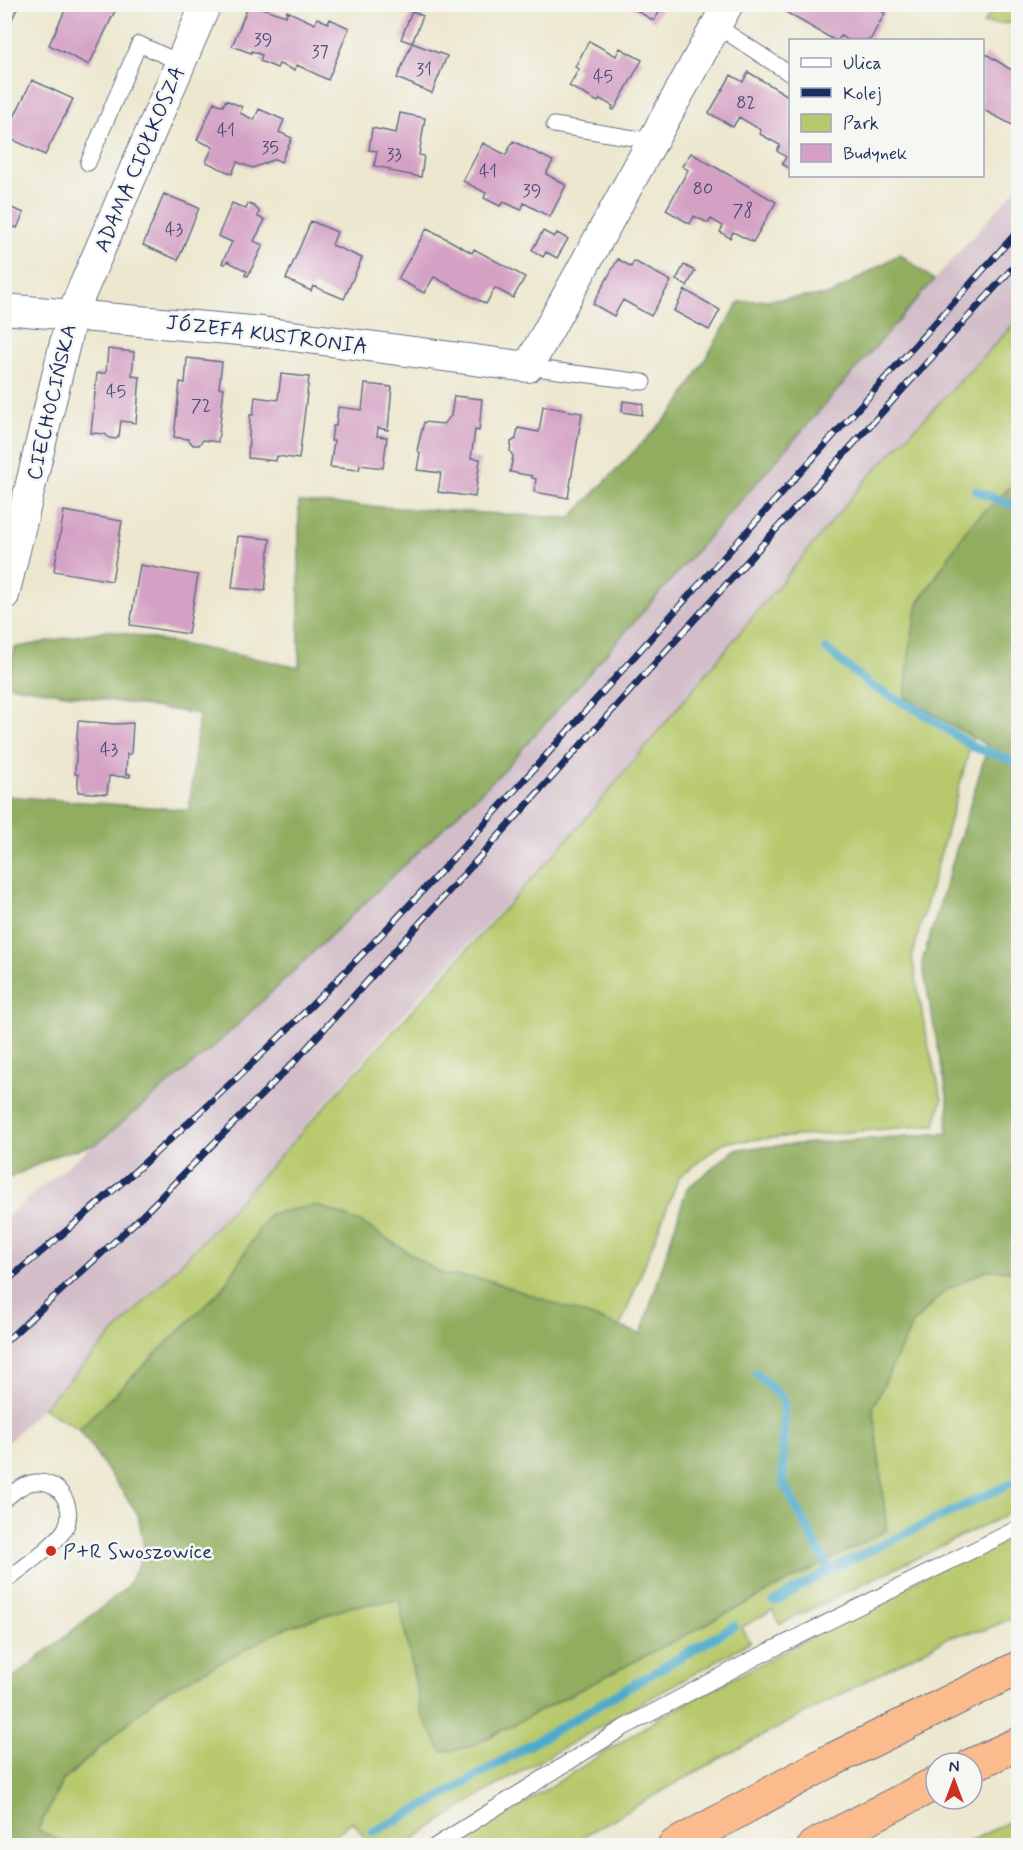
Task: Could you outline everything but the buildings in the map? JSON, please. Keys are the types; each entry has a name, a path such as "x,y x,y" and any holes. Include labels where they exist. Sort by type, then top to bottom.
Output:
{"highway":[{"path":"674,1845 828,1762 1018,1668"},
{"path":"984,1760 1018,1744"},
{"path":"814,1845 924,1789"}],"street":[{"name":"ADAMA CIOŁKOSZA","path":"72,314 206,4"},
{"path":"528,367 722,15"},
{"name":"JÓZEFA KUSTRONIA","path":"4,309 262,332 528,367"},
{"name":"CIECHOCIŃSKA","path":"4,595 72,314"}],"lane":[{"path":"722,15 789,73"},
{"path":"88,163 139,44 181,63"},
{"path":"554,125 652,141"},
{"name":"JÓZEFA KUSTRONIA","path":"528,367 643,382"},
{"path":"4,1500 27,1484 43,1482 58,1489 69,1510 67,1524 61,1536 4,1582"},
{"path":"435,1845 623,1728 755,1658 1018,1528"}],"shaded area":[{"path":"1018,186 1018,320 866,480 583,822 421,995 212,1231 5,1445 5,1217 218,1043 856,367"}],"green space":[{"path":"996,5 1018,5 1018,23 983,24"},
{"path":"900,254 934,280 504,770 218,1043 96,1144 57,1155 5,1180 5,796 189,810 199,714 7,685 14,648 107,630 299,667 299,502 570,518 677,407 739,302 830,295"},
{"path":"1018,320 1018,480 969,526 918,604 905,697 973,737 912,956 927,1040 942,1099 935,1125 724,1142 679,1177 620,1327 488,1280 442,1274 362,1223 269,1214 222,1289 79,1429 42,1408 212,1231 583,822 866,480"},
{"path":"1018,480 1018,1271 986,1270 946,1290 913,1323 873,1407 887,1530 472,1746 442,1752 421,1713 399,1600 353,1606 283,1629 159,1695 62,1781 38,1830 69,1845 5,1845 5,1684 126,1588 145,1553 138,1514 79,1429 222,1289 269,1214 317,1205 362,1223 442,1274 488,1280 641,1334 687,1188 736,1149 947,1133 948,1101 922,962 988,746 905,697 910,645 918,604 969,526"},
{"path":"986,1270 1018,1271 1018,1509 780,1624 772,1610 742,1627 750,1642 490,1789 404,1845 370,1845 353,1821 320,1846 69,1845 38,1830 62,1782 159,1695 283,1629 353,1606 399,1600 421,1713 443,1752 472,1746 887,1530 873,1407 913,1323 946,1290"},
{"path":"1018,1531 1018,1616 984,1630 951,1636 717,1760 568,1845 457,1846 659,1718 975,1549"},
{"path":"1018,1817 1018,1845 963,1845"}],"waterway":[{"path":"976,491 1018,507"},
{"path":"826,649 871,686 921,712 973,747 1018,762"},
{"path":"756,1373 784,1400 783,1482 829,1570"},
{"path":"774,1602 829,1570 1018,1480"},
{"path":"373,1832 430,1803 734,1626"}],"railway":[{"path":"4,1283 90,1211 215,1098 378,938 500,807 1018,231"},
{"path":"4,1343 141,1217 296,1060 1018,262"}],"place":[{"name":"P+R Swoszowice","path":"51,1551"}]}
